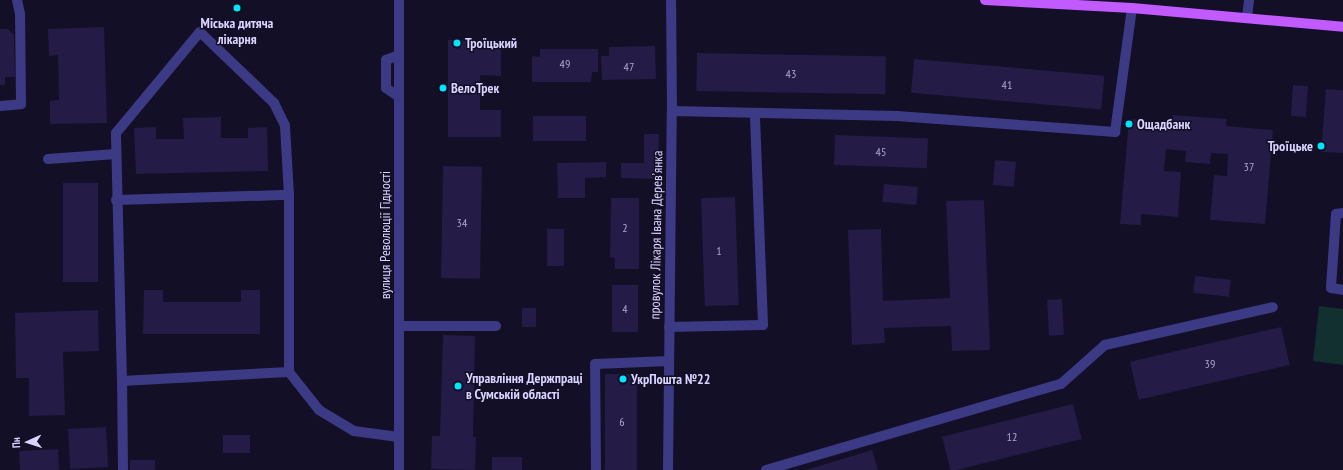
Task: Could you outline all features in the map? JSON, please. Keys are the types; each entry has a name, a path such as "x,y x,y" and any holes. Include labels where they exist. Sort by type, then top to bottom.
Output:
{"main road":[{"path":"985,0 1016,0 1132,8 1247,17 1343,27"}],"street":[{"path":"0,106 21,104 20,14 17,0"},
{"name":"вулиця Революції Гідності","path":"399,0 399,470"},
{"name":"провулок Лікаря Івана Деревʼянка","path":"668,470 672,111 671,0"},
{"path":"1247,17 1249,0"},
{"path":"672,111 897,116 1115,132 1132,8"},
{"path":"123,470 122,381 116,200 116,133 200,32 274,103 285,126 289,195 288,372 320,410 354,431 399,437"},
{"path":"669,327 763,325 755,114"},
{"path":"48,158 116,154"},
{"path":"116,200 289,195"},
{"path":"1343,213 1336,214 1331,288 1343,290"},
{"path":"766,470 1061,384 1105,345 1274,307"},
{"path":"399,326 496,326"},
{"path":"596,470 595,364 669,361"},
{"path":"122,381 288,372"}],"green space":[{"path":"1319,306 1343,309 1343,365 1313,361"}],"building":[{"path":"104,27 107,123 50,124 50,101 59,100 58,55 49,56 48,29"},
{"path":"0,29 8,29 14,35 15,77 5,77 5,85 0,85"},
{"path":"448,40 501,40 501,76 480,75 480,110 501,110 501,137 448,137"},
{"path":"655,46 656,79 602,80 601,56 609,56 609,47"},
{"path":"540,49 598,49 598,72 592,72 591,82 532,82 532,56 540,57"},
{"path":"697,53 886,56 885,94 696,91"},
{"path":"914,59 1104,76 1101,110 911,93"},
{"path":"1293,85 1308,86 1306,117 1291,116"},
{"path":"1326,89 1343,90 1343,153 1321,152"},
{"path":"1172,115 1227,119 1226,126 1273,130 1265,224 1210,220 1214,175 1227,176 1228,154 1211,153 1210,164 1185,162 1186,151 1166,149 1164,171 1181,172 1178,217 1141,214 1141,225 1120,224 1129,119 1171,122"},
{"path":"533,116 586,116 586,141 533,141"},
{"path":"221,117 221,138 248,138 248,128 267,127 268,171 136,174 134,128 156,127 156,139 184,139 183,118"},
{"path":"644,134 659,134 658,179 621,178 621,163 644,163"},
{"path":"835,135 928,138 927,168 834,165"},
{"path":"995,160 1016,162 1014,187 993,185"},
{"path":"606,162 606,177 585,178 585,198 558,198 557,163"},
{"path":"443,166 482,167 480,279 441,278"},
{"path":"63,183 98,183 98,282 63,282"},
{"path":"884,184 918,187 916,205 882,202"},
{"path":"735,197 739,305 705,306 701,198"},
{"path":"611,198 639,198 639,269 615,269 615,258 610,257"},
{"path":"984,200 990,350 952,351 951,326 884,328 885,343 852,345 848,230 881,229 883,301 950,298 946,201"},
{"path":"547,229 564,229 564,266 547,266"},
{"path":"1195,276 1231,280 1229,297 1193,293"},
{"path":"612,285 638,285 638,332 612,332"},
{"path":"144,290 163,290 163,302 241,302 241,290 260,290 260,334 143,334"},
{"path":"1062,299 1064,335 1049,336 1047,300"},
{"path":"522,308 536,308 536,327 522,327"},
{"path":"98,310 99,351 63,352 65,415 29,416 29,378 16,378 15,313"},
{"path":"1281,327 1290,365 1139,400 1130,362"},
{"name":"Управління Держпраці в Сумській області","path":"443,335 475,336 473,437 476,437 475,470 431,469 432,436 440,436"},
{"path":"605,374 637,374 637,470 605,470"},
{"path":"1073,404 1082,439 957,470 950,470 942,437"},
{"path":"106,427 108,467 70,469 68,429"},
{"path":"223,435 250,435 250,453 223,453"},
{"path":"58,449 59,470 20,470 19,451"},
{"path":"872,450 878,470 806,470"},
{"path":"492,457 522,457 522,470 492,470"},
{"path":"130,460 155,460 155,470 130,470"}],"place":[{"name":"Міська дитяча лікарня","path":"237,8"},
{"name":"Троїцький","path":"457,43"},
{"name":"ВелоТрек","path":"443,88"},
{"name":"Ощадбанк","path":"1129,124"},
{"name":"Троїцьке","path":"1321,146"},
{"name":"УкрПошта №22","path":"623,379"},
{"name":"Управління Держпраці в Сумській області","path":"458,386"}]}
